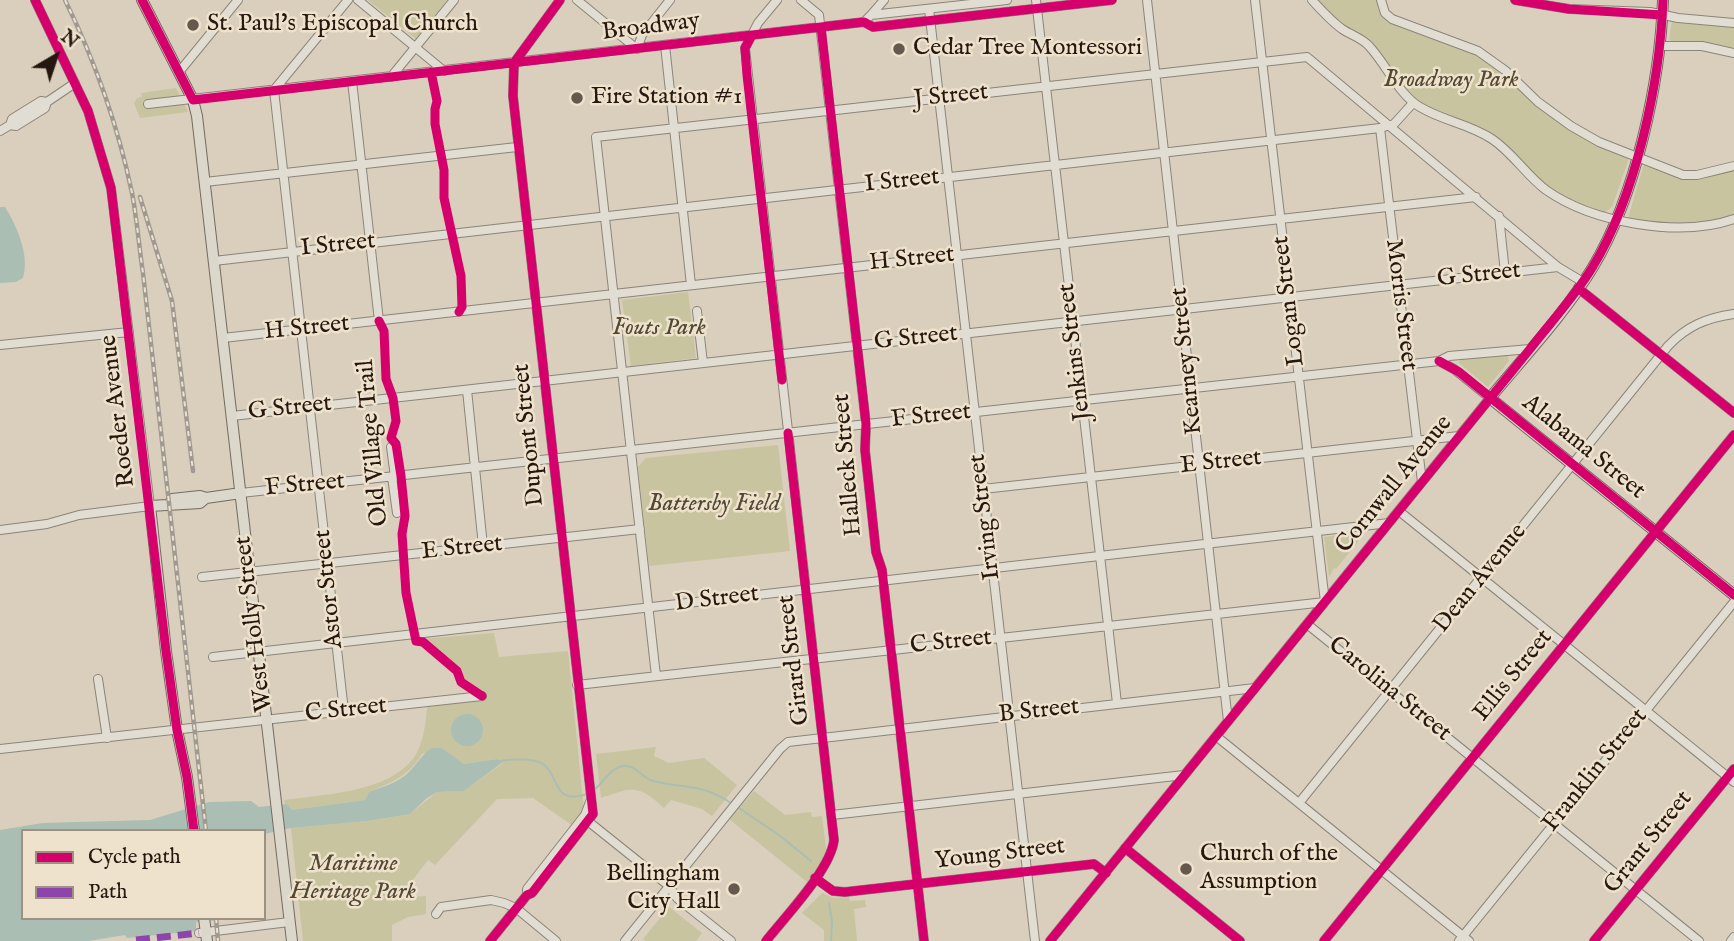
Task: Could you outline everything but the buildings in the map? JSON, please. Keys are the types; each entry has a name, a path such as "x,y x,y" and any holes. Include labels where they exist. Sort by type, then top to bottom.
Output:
{"main road":[{"name":"West Holly Street","path":"142,0 193,100 205,182 292,941"},
{"name":"Cornwall Avenue","path":"1490,398 1580,285 1597,259 1615,221 1648,107 1660,46 1662,0"},
{"name":"Alabama Street","path":"1490,398 1734,595"},
{"name":"F Street","path":"150,506 170,504 172,499 240,493"},
{"name":"Roeder Avenue","path":"150,506 177,730 194,829"}],"street":[{"name":"Roeder Avenue","path":"35,0 95,129 111,188 150,506"},
{"path":"179,72 238,0"},
{"path":"274,90 348,0"},
{"path":"358,0 444,71"},
{"path":"391,77 454,0"},
{"path":"514,63 560,0"},
{"path":"577,0 637,48 642,35 670,0"},
{"path":"752,35 777,0"},
{"path":"801,0 819,15 821,27"},
{"path":"864,22 884,0"},
{"path":"871,15 1005,0"},
{"name":"Broadway","path":"148,104 864,22 873,27 1036,4 1112,0"},
{"name":"Kearney Street","path":"1147,0 1228,721"},
{"name":"Logan Street","path":"1255,0 1325,602"},
{"path":"1311,0 1339,26 1367,45 1413,103 1486,136 1509,153 1547,191 1562,199 1615,221 1692,228 1734,219"},
{"path":"1381,0 1385,13 1392,19 1478,51 1506,71 1538,102 1571,127 1599,142 1688,176 1734,166"},
{"path":"1515,0 1569,9 1734,23"},
{"name":"Jenkins Street","path":"1036,4 1117,703"},
{"name":"Irving Street","path":"929,9 1035,941"},
{"name":"Halleck Street","path":"821,27 866,424 866,463 876,552 883,581 924,941"},
{"name":"Girard Street","path":"752,35 745,48 752,120 834,845 826,863 766,941"},
{"path":"665,45 691,285"},
{"path":"1660,46 1702,46 1734,53"},
{"name":"J Street","path":"604,216 596,137 1307,57 1390,126"},
{"name":"Dupont Street","path":"490,941 527,895 527,889 586,820 590,802 517,147 513,96 514,63"},
{"path":"352,81 379,321"},
{"path":"0,131 10,125 12,119 41,101 47,102 75,83"},
{"name":"Astor Street","path":"274,90 344,711"},
{"path":"1413,103 1390,126 1734,413"},
{"name":"I Street","path":"214,261 1390,126"},
{"name":"Morris Street","path":"1380,128 1422,482"},
{"path":"205,182 517,147"},
{"name":"H Street","path":"223,338 1476,197"},
{"path":"604,216 656,676"},
{"path":"1499,216 1506,273"},
{"name":"G Street","path":"232,416 1558,267"},
{"path":"697,312 703,363"},
{"name":"Dean Avenue","path":"1299,803 1661,354 1688,327 1734,314"},
{"path":"0,345 129,332"},
{"name":"F Street","path":"240,493 1439,361 1449,355 1530,349"},
{"name":"Alabama Street","path":"1439,361 1450,366 1490,398"},
{"path":"467,390 484,546"},
{"name":"Cornwall Avenue","path":"1050,941 1490,398"},
{"name":"Ellis Street","path":"1324,941 1734,435"},
{"name":"E Street","path":"983,489 1459,436"},
{"path":"391,447 397,513"},
{"name":"F Street","path":"0,530 47,524 79,515 150,506"},
{"path":"1399,510 1731,779"},
{"name":"D Street","path":"212,657 1389,523"},
{"name":"E Street","path":"202,577 640,529"},
{"name":"C Street","path":"577,685 1325,602"},
{"name":"Franklin Street","path":"1464,939 1554,823 1734,602"},
{"name":"Carolina Street","path":"1307,624 1699,941"},
{"path":"98,679 107,738"},
{"name":"B Street","path":"625,941 786,743 1255,688"},
{"name":"C Street","path":"0,750 482,696"},
{"path":"1216,736 1464,939"},
{"name":"Grant Street","path":"1594,941 1731,779 1734,769"},
{"path":"832,815 1184,775"},
{"path":"586,820 669,886 677,898 731,941"},
{"path":"1125,848 1240,941"},
{"name":"Young Street","path":"815,878 840,892 1094,864 1106,873"},
{"path":"436,914 442,907 491,900 516,908 556,941"},
{"path":"204,929 289,922"}],"green space":[{"path":"368,0 447,0 416,39"},
{"name":"Broadway Park","path":"1315,0 1378,0 1388,21 1475,53 1495,66 1536,105 1627,156 1628,161 1612,207 1604,213 1561,195 1541,182 1508,149 1417,102 1386,66"},
{"path":"1672,21 1734,27 1734,49 1700,42 1671,41"},
{"path":"176,88 188,112 140,118 134,103 137,98 142,97 141,93"},
{"path":"1647,164 1679,177 1734,168 1734,215 1695,223 1629,221 1643,167"},
{"name":"Fouts Park","path":"688,292 696,358 631,366 622,300"},
{"path":"1505,355 1509,361 1488,387 1459,363 1460,358"},
{"name":"Battersby Field","path":"778,445 790,551 649,566 638,467 646,458"},
{"path":"1356,533 1358,542 1329,577 1324,537"},
{"name":"Maritime Heritage Park","path":"494,633 499,657 568,651 584,811 573,826 533,798 497,799 435,865 428,860 408,886 410,897 426,896 426,914 408,917 392,925 392,941 303,941 291,828 410,814 437,792 464,791 503,763 497,759 464,764 442,748 422,754 406,773 369,792 365,800 292,810 285,805 284,800 355,790 390,778 404,768 415,756 421,743 428,699 475,694 460,683 458,669 421,639"},
{"path":"656,747 654,756 669,763 704,758 737,785 712,816 702,809 671,800 664,808 648,795 635,790 601,798 596,754"},
{"path":"754,791 785,815 811,812 812,817 822,816 827,856 807,882 729,819"},
{"path":"822,893 834,898 849,897 850,901 865,900 866,907 854,909 857,941 824,941 824,930 802,913"},
{"path":"669,907 702,933 696,941 643,939"}],"shaded area":[{"path":"0,207 5,207 10,215 24,251 23,278 16,282 0,283"},
{"path":"467,714 478,719 483,730 478,741 467,746 456,741 451,730 456,719"},
{"path":"432,748 442,748 464,764 497,759 503,762 464,791 437,792 410,814 368,821 291,828 266,834 266,829 21,829 21,920 222,920 196,922 196,931 127,938 125,935 88,941 0,941 0,830 43,823 150,820 209,802 251,801 259,807 287,804 292,810 365,800 369,792 405,776"}],"waterway":[{"path":"499,761 533,760 548,769 562,793 576,797 587,794"},
{"path":"595,789 615,769 628,766 653,781 702,789 731,803"},
{"path":"736,806 811,861"},
{"path":"829,903 831,941"}],"railway":[{"path":"65,0 104,94 120,143 134,203 206,829"},
{"path":"140,197 172,301 193,471"},
{"path":"216,920 218,941"}],"marked path":[{"path":"136,940 199,933"}],"cycle path":[{"path":"35,0 88,111 111,188 166,651 194,829"},
{"path":"142,0 193,100 864,22 873,27 1112,0"},
{"path":"490,941 527,895 532,893 593,814 513,96 514,63 560,0"},
{"path":"1515,0 1569,9 1662,15"},
{"path":"1050,941 1562,309 1592,268 1621,207 1643,138 1657,67 1663,0"},
{"path":"821,27 866,424 865,450 876,552 882,570 924,941"},
{"path":"752,35 745,48 747,75 782,380"},
{"path":"431,72 437,101 435,124 444,170 444,198 461,276 462,307 459,312"},
{"path":"1578,288 1734,413"},
{"name":"Old Village Trail","path":"379,321 384,331 386,379 393,398 396,421 391,438 396,444 401,476 405,516 402,534 406,593 416,641 423,642 457,671 461,682 482,696"},
{"path":"1439,361 1459,372 1734,595"},
{"path":"766,941 825,865 834,840 788,433"},
{"path":"1324,941 1734,435"},
{"path":"1594,941 1734,769"},
{"path":"1125,848 1240,941"},
{"path":"815,878 833,891 845,892 1094,864 1106,873"}],"place":[{"name":"St. Paul's Episcopal Church","path":"193,25"},
{"name":"Cedar Tree Montessori","path":"899,49"},
{"name":"Fire Station #1","path":"577,98"},
{"name":"Church of the Assumption","path":"1186,869"},
{"name":"Bellingham City Hall","path":"734,889"}]}
